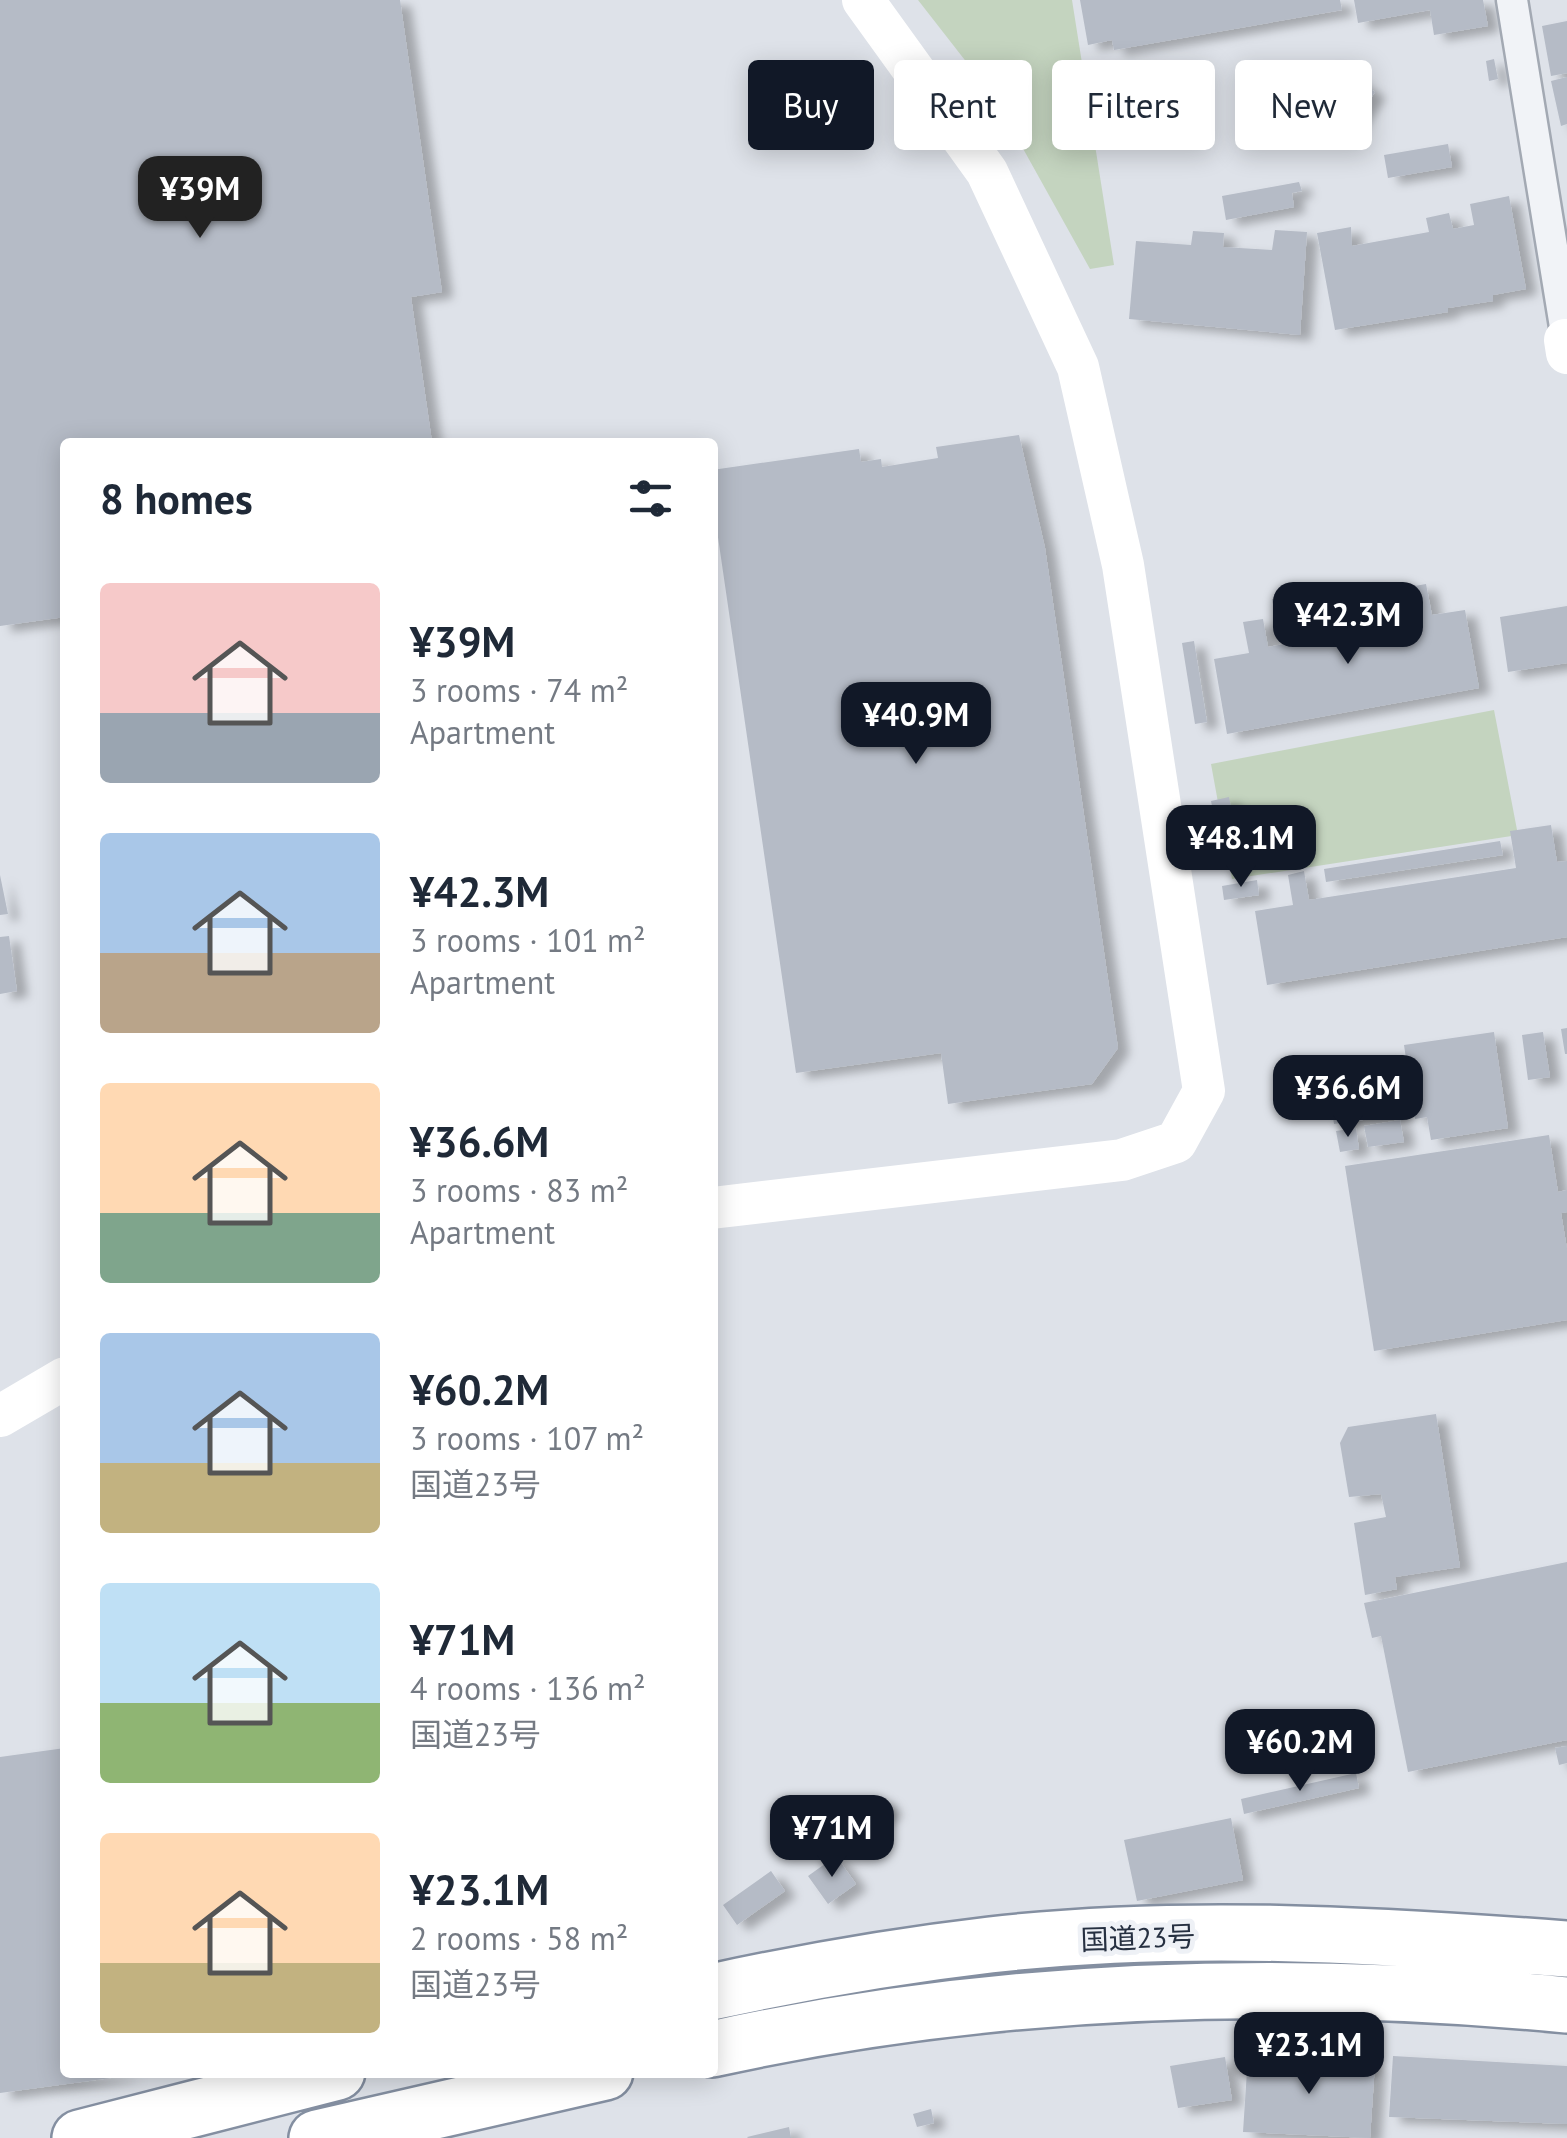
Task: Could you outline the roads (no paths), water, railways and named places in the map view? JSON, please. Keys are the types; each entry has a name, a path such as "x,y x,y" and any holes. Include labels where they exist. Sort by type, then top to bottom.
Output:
{"highway":[{"name":"国道23号","path":"718,1991 828,1967 993,1944 1164,1934 1407,1938 1567,1949"},
{"name":"国道23号","path":"718,2048 782,2034 1024,1999 1282,1990 1448,1994 1567,2005"},
{"path":"80,2138 314,2078"},
{"path":"317,2138 579,2078"}],"street":[{"path":"718,1207 1122,1160 1176,1142 1204,1092 1198,1027 1123,565 1078,367 988,172 862,0"},
{"path":"1512,0 1566,344"},
{"path":"4,1404 60,1380"}]}
